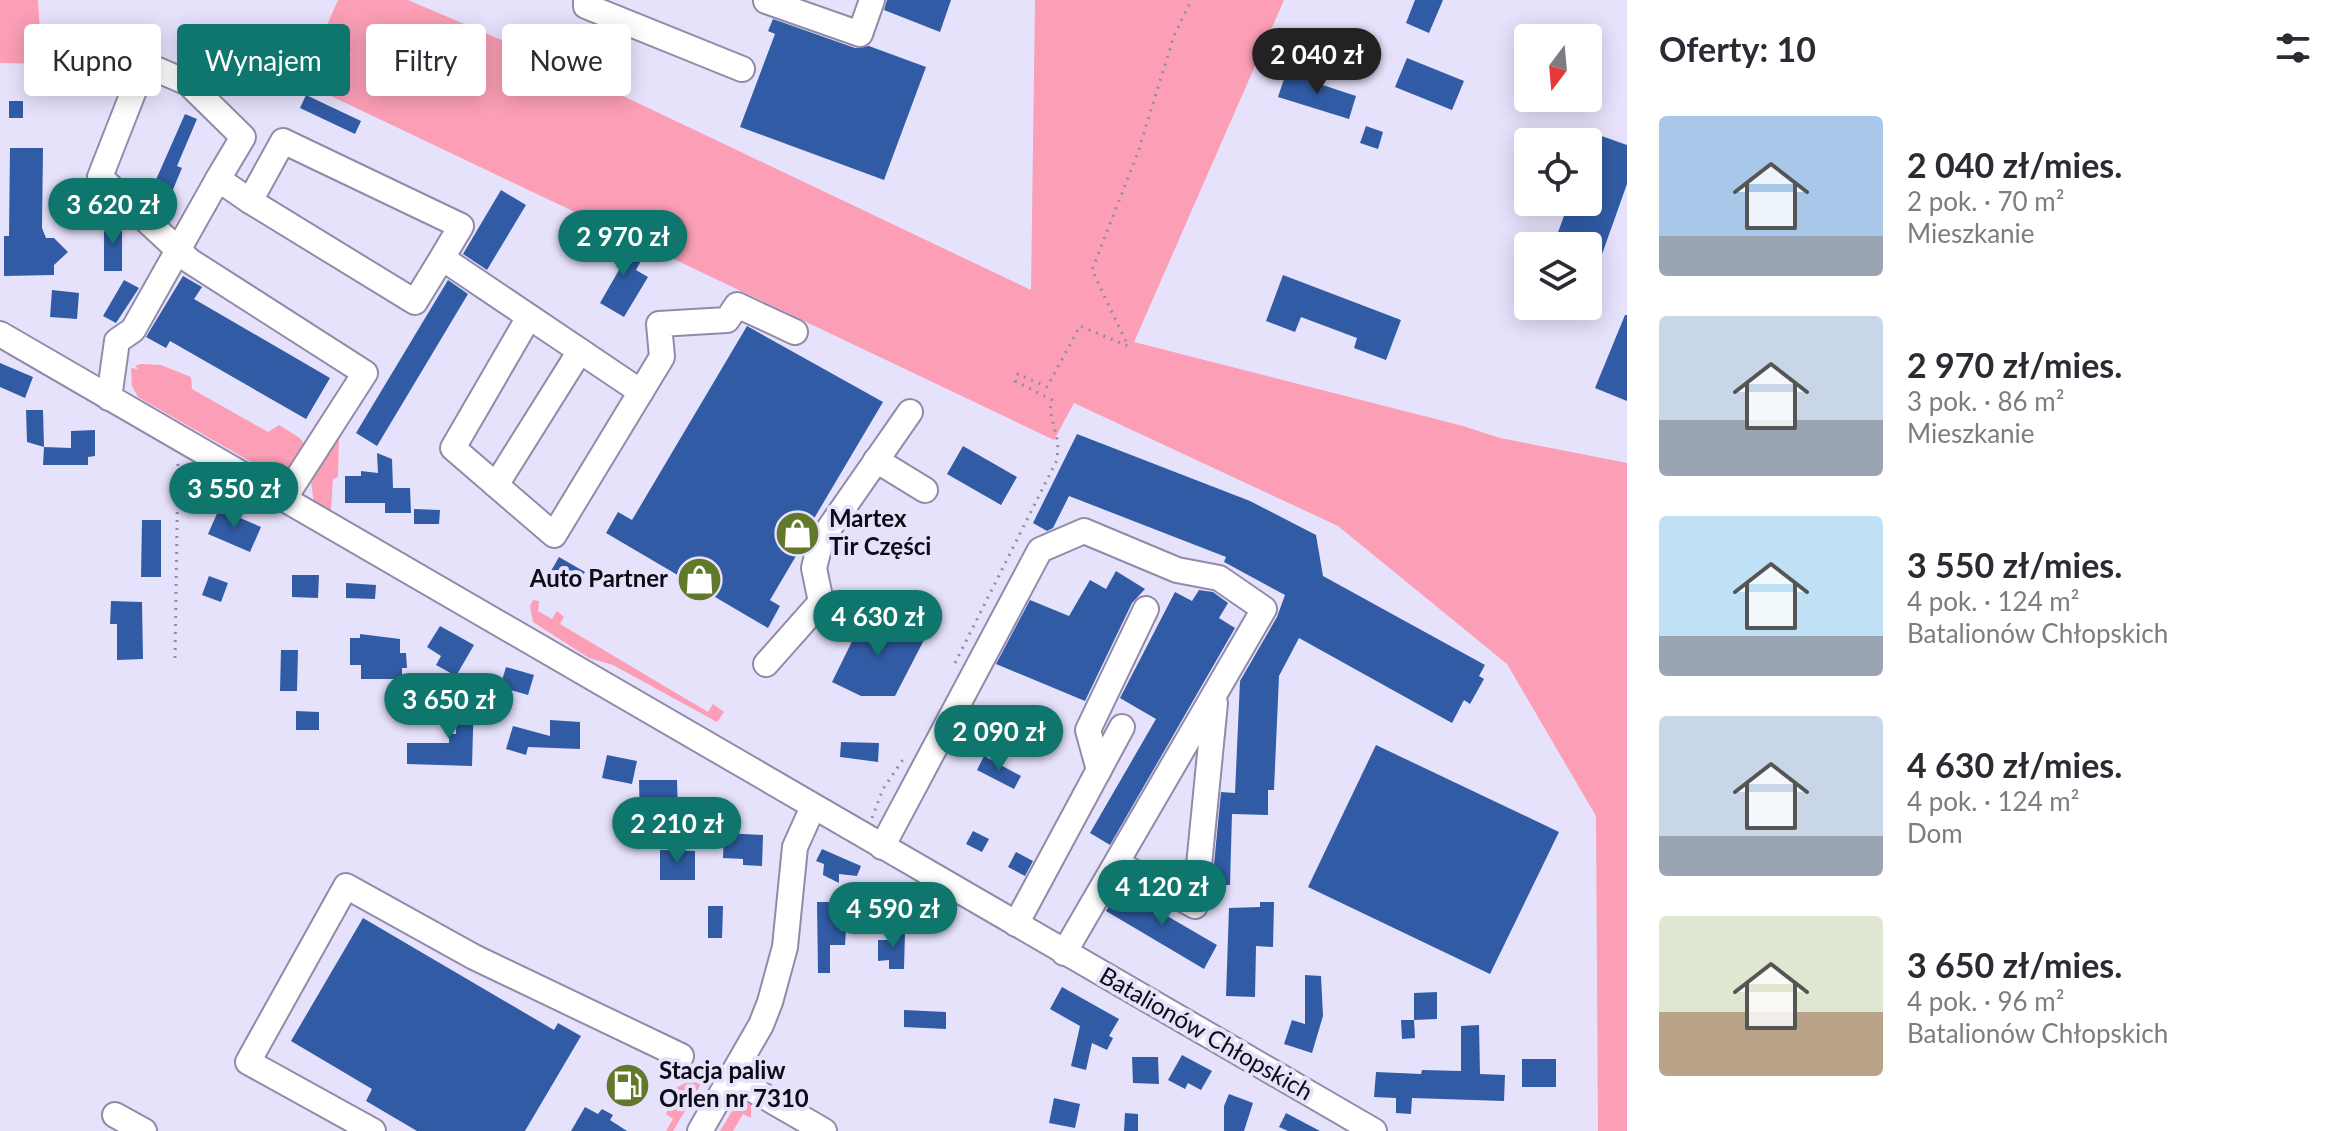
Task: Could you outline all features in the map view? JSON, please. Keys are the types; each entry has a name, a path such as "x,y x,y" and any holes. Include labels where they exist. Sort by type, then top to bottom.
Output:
{"street":[{"path":"586,0 586,6 742,69"},
{"path":"766,1 860,34 872,0"},
{"path":"109,398 114,387 117,341 133,330 178,251 218,179 243,137 188,83 158,70 140,75 100,177 178,251 365,373 284,499"},
{"path":"218,179 250,201 415,302 461,226 283,141 250,201"},
{"path":"442,258 641,392"},
{"path":"529,317 453,448 554,535 662,357 659,324 727,320 737,305 795,332"},
{"name":"Batalionów Chłopskich","path":"0,334 1374,1131"},
{"path":"496,485 580,351"},
{"path":"766,664 821,602 814,568 821,540 910,412"},
{"path":"876,460 925,490"},
{"path":"872,841 1040,550 1084,531 1177,570 1219,578 1264,609 1064,953"},
{"path":"1099,770 1088,730 1146,609"},
{"path":"1117,863 1195,906 1217,690"},
{"path":"1016,924 1122,727"},
{"path":"700,1131 761,1025 776,982 785,947 795,847 813,807"},
{"path":"373,1131 248,1062 346,886 474,957 681,1056"},
{"path":"731,1077 824,1131"},
{"path":"115,1115 144,1131"}],"path":[{"path":"953,666 1059,452 1050,410 1052,400 1015,381 1018,374 1045,386 1080,326 1128,346 1092,270 1138,152 1174,36 1191,0"},
{"path":"175,658 177,437"},
{"path":"872,841 883,789 906,755"}],"shaded area":[{"path":"0,0 38,0 40,24 24,24 24,64 0,63"},
{"path":"338,0 408,0 464,24 366,24 366,96 486,96 486,33 502,40 502,96 623,96 1031,290 1035,0 1284,0 1134,342 1500,438 1627,463 1627,1131 1598,1131 1596,816 1507,664 1338,526 1074,403 1054,440 331,96 350,96 350,24 328,24"},
{"path":"161,365 191,377 192,389 268,432 279,425 300,438 305,446 295,467 275,479 274,475 138,397 132,386 131,368 138,369 135,366"},
{"path":"339,435 338,477 333,479 331,511 314,504 310,474"},
{"path":"533,600 539,601 538,611 552,619 557,611 564,617 560,624 708,712 713,704 724,712 717,722 613,665 589,658 533,622 530,606"},
{"path":"689,1081 701,1084 673,1131 666,1131 673,1119 666,1114 676,1088"},
{"path":"742,1102 751,1103 751,1118 743,1114 733,1131 720,1131 735,1106"}],"building":[{"path":"887,0 951,0 940,32 884,10"},
{"path":"1415,0 1443,0 1429,33 1406,23"},
{"path":"773,19 855,48 869,46 926,67 884,180 740,127 775,34 768,31"},
{"path":"1407,58 1464,81 1452,110 1395,87"},
{"path":"1286,73 1356,96 1349,119 1278,97"},
{"path":"308,96 361,121 355,134 300,108"},
{"path":"9,101 23,101 23,118 9,118"},
{"path":"185,114 197,119 177,166 182,168 169,199 151,191"},
{"path":"1366,126 1383,132 1378,149 1360,143"},
{"path":"1602,136 1627,145 1627,184 1602,254 1602,232 1558,232 1564,216 1602,216"},
{"path":"10,148 43,148 42,228 46,238 54,238 68,252 54,265 54,275 4,276 4,236 9,236"},
{"path":"501,190 526,205 487,270 463,254"},
{"path":"104,221 122,221 122,271 104,271"},
{"path":"608,237 643,257 636,270 648,277 624,317 600,303 623,263 601,250"},
{"path":"1283,275 1401,320 1386,360 1354,348 1357,338 1301,317 1295,332 1266,321"},
{"path":"183,276 202,287 194,299 330,378 306,419 170,341 166,348 146,337"},
{"path":"124,280 139,288 116,323 103,316"},
{"path":"448,280 468,294 377,446 356,433"},
{"path":"52,290 79,293 77,319 50,317"},
{"path":"1627,315 1627,401 1595,388"},
{"path":"747,326 883,402 793,554 796,556 770,600 780,606 768,628 606,533 618,512 632,520"},
{"path":"0,363 33,377 25,398 0,387"},
{"path":"26,410 43,410 44,447 27,442"},
{"path":"95,430 95,456 88,457 88,465 43,465 44,447 71,448 71,431"},
{"path":"1077,434 1250,501 1316,535 1323,576 1485,665 1479,676 1484,679 1470,704 1464,700 1452,723 1299,638 1279,676 1274,790 1268,790 1268,815 1232,814 1230,885 1212,885 1221,792 1235,793 1240,681 1277,617 1285,595 1224,562 1226,557 1069,496 1053,528 1047,531 1033,523"},
{"path":"963,446 1017,477 1001,505 947,474"},
{"path":"377,453 392,459 393,488 410,488 411,513 385,513 385,503 345,503 345,476 361,476 361,471 378,473"},
{"path":"219,509 261,527 250,552 208,534"},
{"path":"414,509 440,510 439,524 414,524"},
{"path":"142,520 161,520 161,577 141,577"},
{"path":"559,557 585,572 576,586 551,571"},
{"path":"1116,571 1145,589 1132,603 1085,701 996,664 1030,600 1069,616 1090,580 1106,589"},
{"path":"292,575 319,575 318,598 292,597"},
{"path":"209,576 228,583 221,602 202,595"},
{"path":"346,583 376,585 375,599 346,598"},
{"path":"1199,590 1213,592 1228,603 1219,618 1235,628 1110,845 1090,833 1156,719 1120,698 1175,592 1192,601"},
{"path":"111,601 142,602 143,659 117,660 117,624 110,624"},
{"path":"867,611 924,640 895,696 861,696 832,682"},
{"path":"440,626 474,645 456,676 436,665 441,656 427,647"},
{"path":"360,634 400,639 400,653 406,653 407,668 402,668 402,679 361,679 361,665 350,665 350,638 360,638"},
{"path":"281,650 298,650 297,691 280,691"},
{"path":"506,667 534,675 528,695 500,687"},
{"path":"457,695 474,696 472,766 407,764 407,743 449,743 449,734 456,734"},
{"path":"296,711 319,712 319,730 296,730"},
{"path":"550,720 580,722 580,749 528,747 526,755 506,749 513,726 550,736"},
{"path":"841,742 879,743 878,762 840,757"},
{"path":"1376,745 1559,832 1490,974 1308,887"},
{"path":"607,755 637,761 632,784 602,778"},
{"path":"984,756 1021,776 1014,789 977,770"},
{"path":"639,780 677,780 678,814 671,814 671,825 640,825"},
{"path":"973,831 989,839 982,852 966,844"},
{"path":"724,833 763,835 762,866 743,865 743,859 723,858"},
{"path":"822,849 861,866 857,876 839,874 839,883 823,875 824,864 816,861"},
{"path":"660,850 695,851 695,880 660,880"},
{"path":"1016,852 1033,861 1025,876 1008,867"},
{"path":"1119,888 1217,945 1204,969 1106,911"},
{"path":"917,893 943,908 930,930 903,917"},
{"path":"817,902 840,902 841,931 846,931 845,945 830,945 830,973 818,973"},
{"path":"1260,902 1274,902 1273,947 1256,946 1255,997 1226,996 1229,908 1260,907"},
{"path":"708,906 723,906 722,938 708,938"},
{"path":"363,918 554,1030 558,1023 581,1036 525,1131 417,1131 366,1101 372,1089 291,1041"},
{"path":"889,930 905,931 904,969 889,969 889,960 878,961 878,940 889,940"},
{"path":"1305,975 1321,976 1323,1016 1312,1053 1284,1044 1292,1020 1305,1024"},
{"path":"1062,987 1119,1019 1109,1036 1113,1038 1107,1050 1092,1043 1086,1070 1071,1066 1080,1026 1050,1009"},
{"path":"1437,992 1437,1019 1414,1020 1414,993"},
{"path":"904,1010 946,1012 946,1029 904,1027"},
{"path":"1401,1020 1414,1020 1415,1038 1402,1039"},
{"path":"1479,1025 1480,1074 1505,1075 1504,1101 1412,1098 1411,1114 1396,1113 1396,1098 1374,1097 1376,1072 1421,1074 1422,1070 1461,1071 1461,1026"},
{"path":"1182,1055 1212,1071 1201,1090 1188,1083 1185,1089 1168,1080"},
{"path":"1132,1057 1158,1057 1159,1084 1133,1083"},
{"path":"1522,1059 1556,1059 1556,1087 1522,1087"},
{"path":"1229,1094 1253,1103 1244,1131 1224,1131 1224,1106"},
{"path":"1054,1098 1080,1104 1075,1128 1049,1123"},
{"path":"585,1107 598,1114 602,1109 613,1115 610,1120 627,1131 571,1131"},
{"path":"1125,1113 1138,1114 1138,1131 1124,1131"},
{"path":"1286,1113 1320,1131 1288,1131 1279,1127"}],"place":[{"name":"Martex Tir Części","path":"798,533"},
{"name":"Auto Partner","path":"699,579"},
{"name":"Stacja paliw Orlen nr 7310","path":"628,1085"}]}
